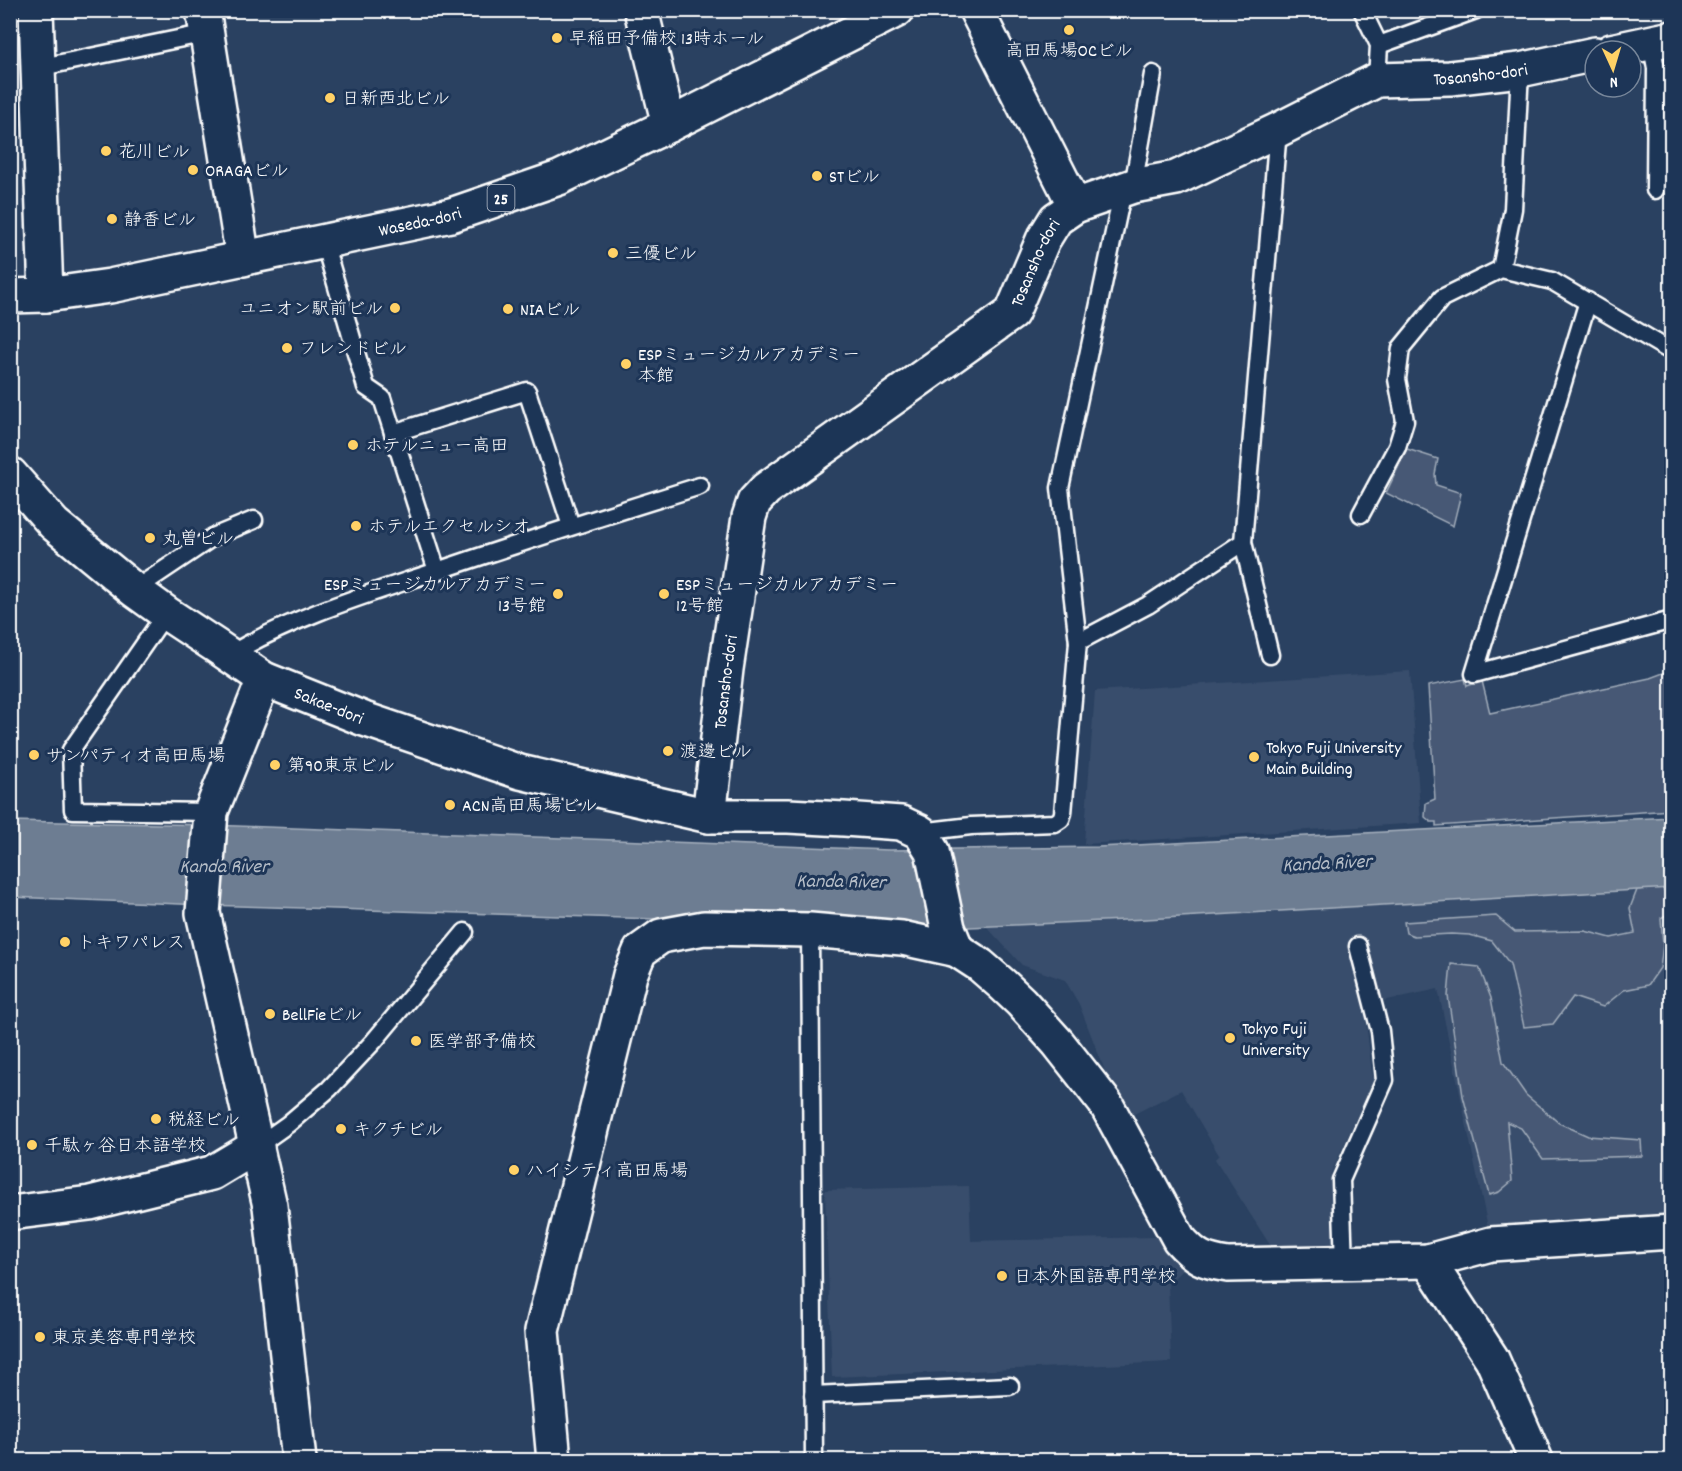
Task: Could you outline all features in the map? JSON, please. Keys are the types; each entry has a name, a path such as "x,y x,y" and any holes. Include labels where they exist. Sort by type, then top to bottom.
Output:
{"street":[{"path":"36,10 46,296"},
{"path":"641,10 669,125"},
{"path":"976,10 1075,206"},
{"name":"Waseda-dori","path":"10,296 46,296 110,286 451,215 559,178 669,125 890,12"},
{"path":"205,22 243,259"},
{"path":"1643,44 1661,40"},
{"name":"Tosansho-dori","path":"709,816 726,669 749,518 754,502 766,489 1012,313 1043,240 1056,219 1075,206 1128,188 1176,178 1377,80 1450,78 1520,70 1583,57"},
{"name":"Sakae-dori","path":"10,474 54,524 134,590 264,680 364,719 520,772 709,816 788,816 902,823 926,841"},
{"path":"264,680 211,818 203,913 270,1206 299,1461"},
{"path":"926,841 952,939 1021,1002 1058,1042 1106,1104 1179,1239 1191,1252 1207,1262 1228,1265 1428,1261 1491,1244 1671,1232"},
{"path":"554,1461 542,1331 630,975 640,951 661,936 704,928 810,930 902,938 952,939"},
{"path":"10,1214 90,1203 212,1173 256,1146"},
{"path":"1428,1261 1492,1359 1536,1461"}],"lane":[{"path":"1362,10 1379,45 1377,80"},
{"path":"1379,45 1476,10"},
{"path":"37,68 205,22"},
{"path":"1655,190 1656,68 1661,40"},
{"path":"1501,269 1513,209 1520,70"},
{"path":"926,841 971,826 1055,823 1061,819 1063,813 1078,642 1060,488 1153,74"},
{"path":"1269,655 1244,542 1278,130"},
{"path":"324,242 366,387 382,398 437,571"},
{"path":"1361,514 1397,447 1405,421 1397,379 1401,348 1442,298 1501,269 1552,280 1671,352"},
{"path":"1588,301 1474,674 1671,620"},
{"path":"393,433 527,391 571,526"},
{"path":"229,655 322,609 571,526 700,486"},
{"path":"134,590 213,537 254,520"},
{"path":"1078,642 1148,605 1244,542"},
{"path":"166,613 71,750 74,810 211,818"},
{"path":"810,930 814,1461"},
{"path":"256,1146 288,1124 329,1089 374,1041 465,932"},
{"path":"1344,1263 1341,1180 1385,1080 1380,1031 1358,946"},
{"path":"813,1395 1010,1386"}],"shaded area":[{"path":"1407,449 1438,459 1435,474 1436,485 1461,493 1453,526 1386,493"},
{"path":"1671,670 1671,810 1436,826 1436,822 1431,822 1425,817 1426,803 1435,799 1428,686 1465,679 1467,686 1482,681 1490,713 1650,678"},
{"name":"Tokyo Fuji University Main Building","path":"1410,671 1421,823 1084,844 1095,691"},
{"name":"Tokyo Fuji University","path":"1671,886 1671,1218 1489,1232 1438,989 1364,1005 1373,1081 1331,1173 1333,1245 1272,1248 1215,1159 1219,1155 1181,1090 1134,1114 1105,1071 1079,1004 1065,980 1022,965 986,926"},
{"path":"1661,887 1671,898 1671,912 1661,918 1663,945 1660,968 1648,985 1624,990 1603,1007 1573,997 1553,1024 1524,1027 1510,964 1492,941 1470,935 1414,936 1406,933 1404,922 1496,916 1515,932 1585,931 1611,938 1635,933 1630,908 1637,890"},
{"path":"1451,964 1479,967 1491,998 1503,1062 1526,1095 1559,1123 1588,1136 1641,1140 1642,1156 1543,1159 1521,1128 1507,1122 1512,1181 1499,1192 1489,1195 1463,1096 1448,996"},
{"name":"日本外国語専門学校","path":"969,1186 971,1241 1158,1237 1168,1253 1184,1268 1168,1284 1171,1362 832,1377 825,1190"}],"water":[{"name":"Kanda River","path":"1671,817 1671,888 1146,919 948,928 11,897 11,821 211,825 889,850 1098,847"}],"place":[{"name":"高田馬場OCビル","path":"1069,30"},
{"name":"早稲田予備校 13時ホール","path":"557,38"},
{"name":"日新西北ビル","path":"330,98"},
{"name":"花川ビル","path":"106,151"},
{"name":"ORAGAビル","path":"193,170"},
{"name":"STビル","path":"817,176"},
{"name":"静香ビル","path":"112,219"},
{"name":"三優ビル","path":"613,253"},
{"name":"ユニオン駅前ビル","path":"395,308"},
{"name":"NIAビル","path":"508,309"},
{"name":"フレンドビル","path":"287,348"},
{"name":"ESPミュージカルアカデミー 本館","path":"626,364"},
{"name":"ホテルニュー高田","path":"353,445"},
{"name":"ホテルエクセルシオ","path":"356,526"},
{"name":"丸曽ビル","path":"150,538"},
{"name":"ESPミュージカルアカデミー 13号館","path":"558,594"},
{"name":"ESPミュージカルアカデミー 12号館","path":"664,594"},
{"name":"渡邊ビル","path":"668,751"},
{"name":"サンパティオ高田馬場","path":"34,755"},
{"name":"Tokyo Fuji University Main Building","path":"1254,757"},
{"name":"第90東京ビル","path":"275,765"},
{"name":"ACN高田馬場ビル","path":"450,805"},
{"name":"トキワパレス","path":"65,942"},
{"name":"BellFieビル","path":"270,1014"},
{"name":"Tokyo Fuji University","path":"1230,1038"},
{"name":"医学部予備校","path":"416,1041"},
{"name":"税経ビル","path":"156,1119"},
{"name":"キクチビル","path":"341,1129"},
{"name":"千駄ヶ谷日本語学校","path":"32,1145"},
{"name":"ハイシティ高田馬場","path":"514,1170"},
{"name":"日本外国語専門学校","path":"1002,1276"},
{"name":"東京美容専門学校","path":"40,1337"}]}
